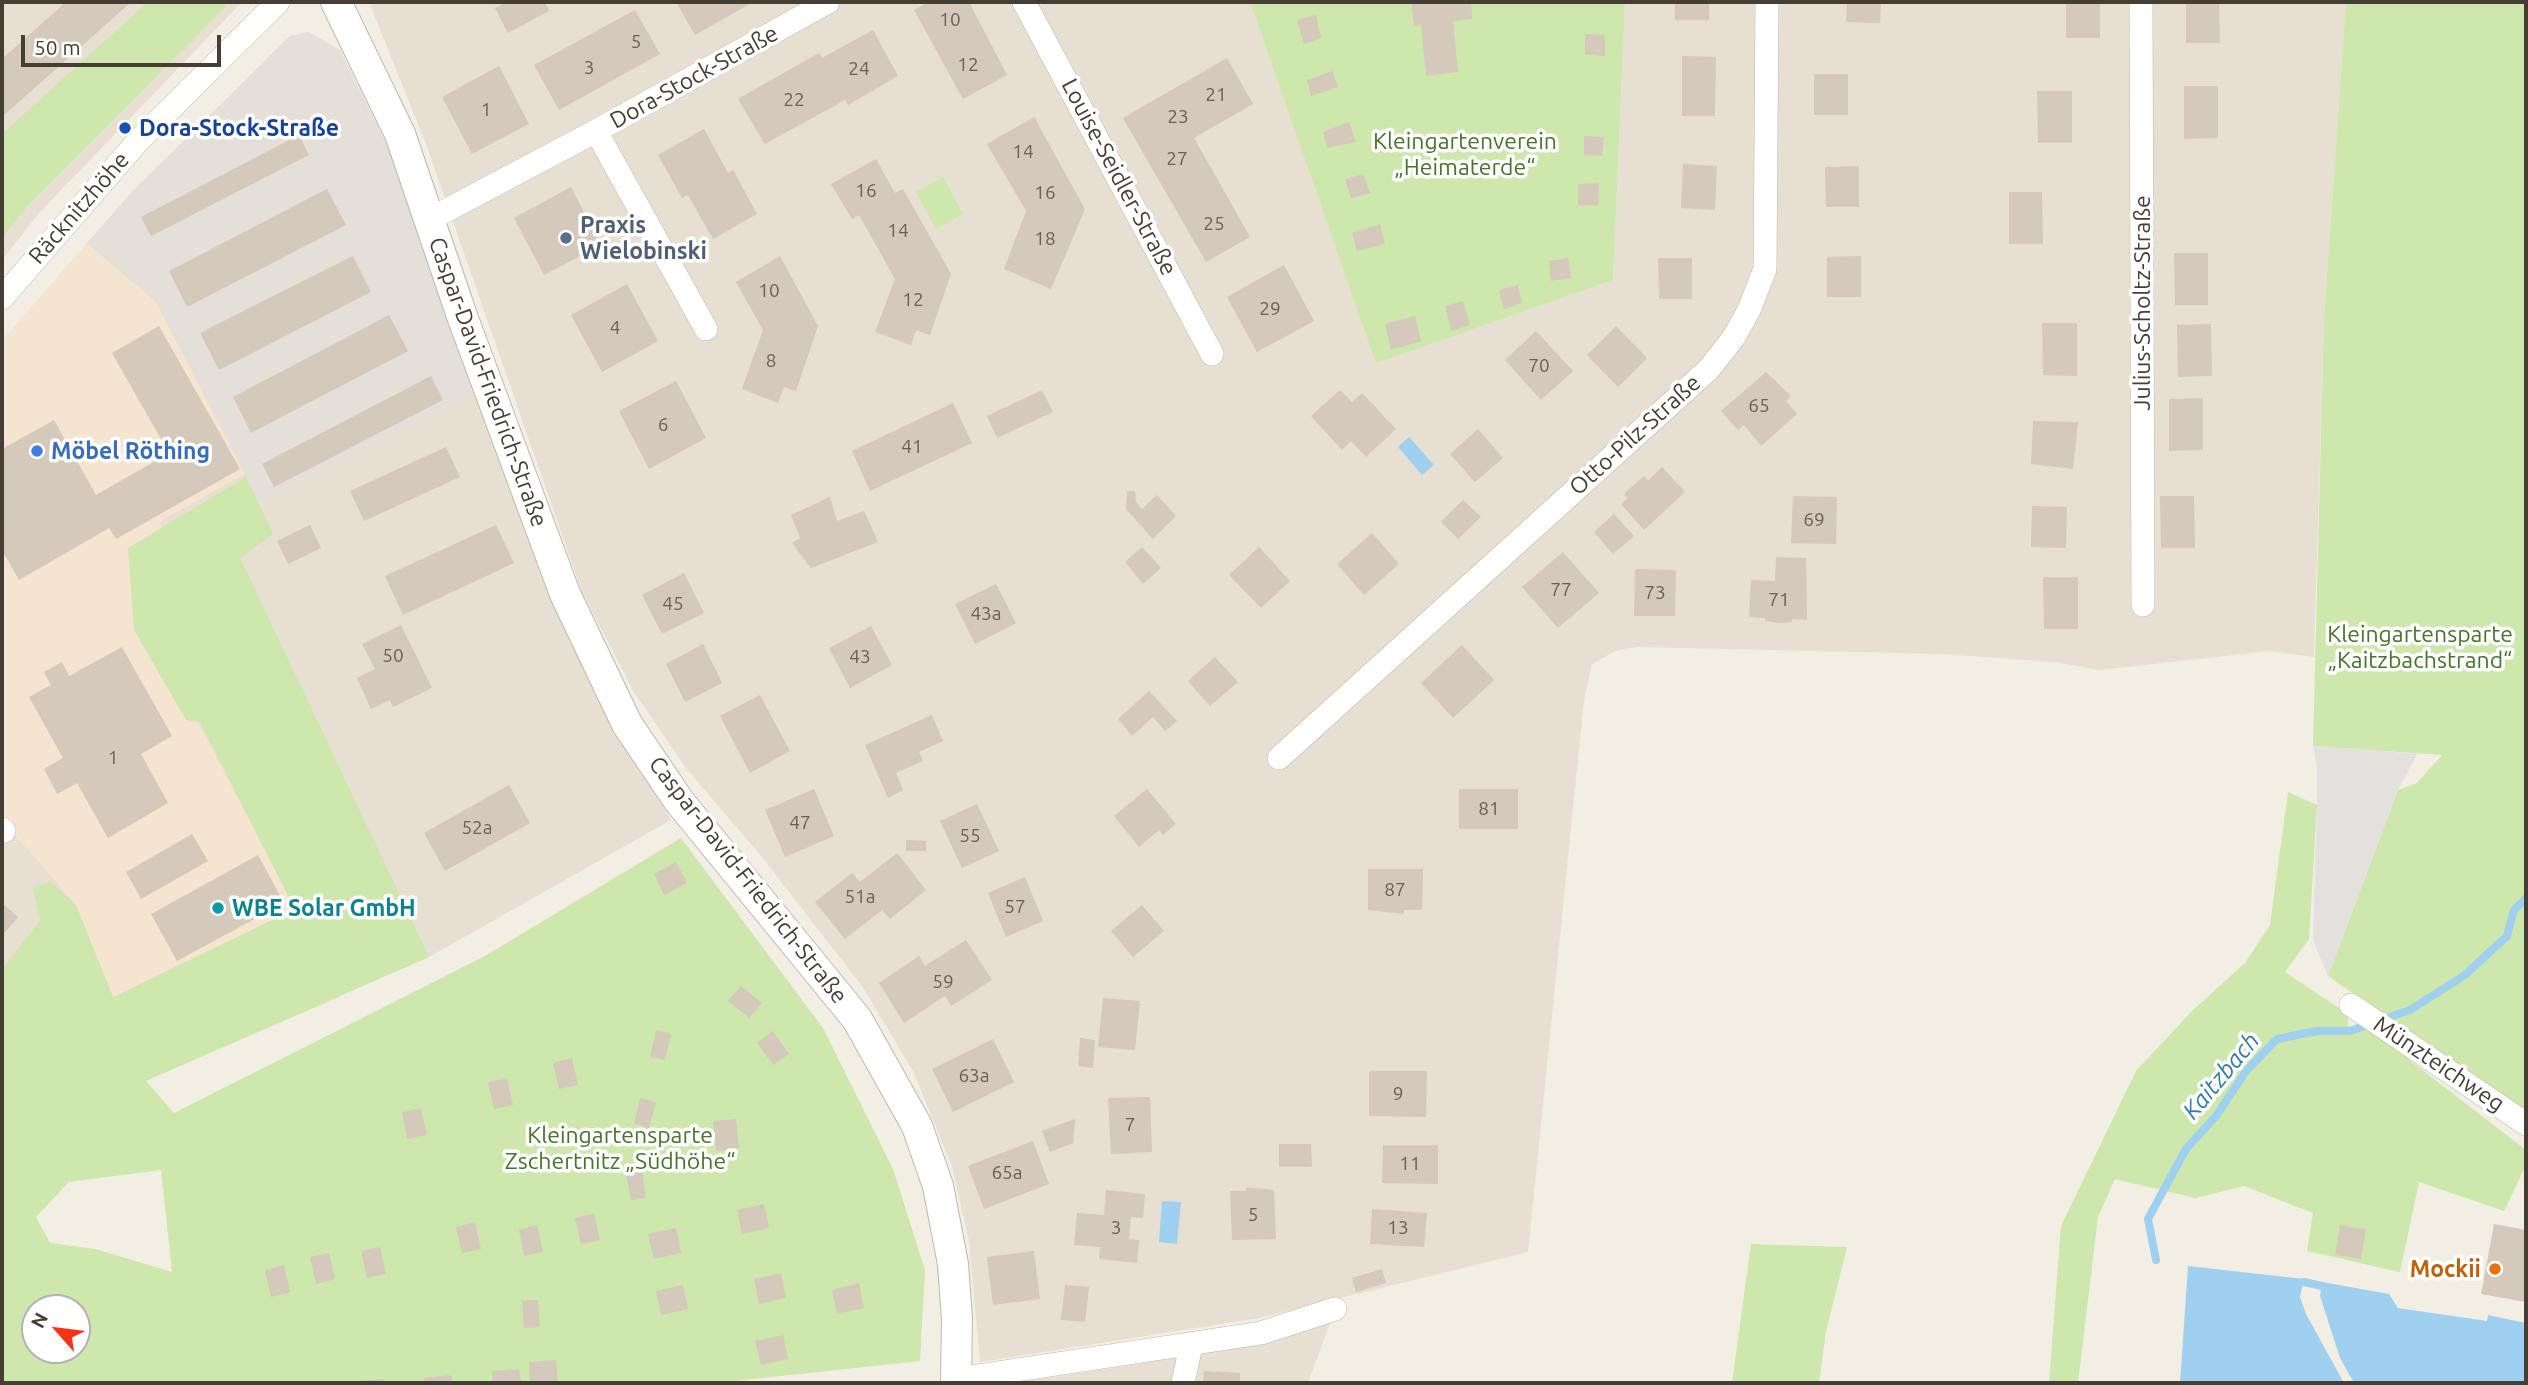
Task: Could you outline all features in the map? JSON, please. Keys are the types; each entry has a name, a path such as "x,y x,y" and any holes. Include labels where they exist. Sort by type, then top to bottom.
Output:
{"street":[{"name":"Räcknitzhöhe","path":"2,298 122,158 278,2"},
{"name":"Caspar-David-Friedrich-Straße","path":"336,2 400,134 565,594 627,724 680,801 857,1019 917,1126 938,1186 953,1264 957,1381"},
{"name":"Dora-Stock-Straße","path":"430,219 596,131 828,2"},
{"name":"Louise-Seidler-Straße","path":"1024,2 1212,354"},
{"name":"Otto-Pilz-Straße","path":"1279,758 1709,369 1734,337 1749,310 1765,269 1768,2"},
{"name":"Julius-Scholtz-Straße","path":"2141,2 2143,605"},
{"name":"Dora-Stock-Straße","path":"596,131 706,329"},
{"name":"Münzteichweg","path":"2351,1005 2526,1124"},
{"path":"957,1381 1261,1333 1335,1309"},
{"path":"1183,1383 1191,1345"}],"shaded area":[{"path":"2,2 242,2 40,212 2,260"},
{"path":"369,2 1250,2 1376,362 1613,280 1625,2 2346,2 2324,318 2314,657 2270,651 2100,670 2054,662 1942,654 1637,647 1615,651 1592,664 1584,700 1528,1252 1259,1318 980,1362 969,1241 952,1166 913,1071 862,986 762,857 686,768 634,692 582,592 427,147"},
{"path":"308,32 340,50 592,679 671,820 429,957 146,1080 2,1227 2,341 131,193 290,36"},
{"path":"308,32 340,50 395,161 479,392 261,504 156,302 87,243 131,193 290,36"},
{"path":"87,243 156,302 245,474 159,522 245,669 188,702 341,997 146,1080 76,905 19,840 2,813 2,341"},
{"path":"2313,746 2417,754 2398,790 2328,976 2313,940 2317,767"},
{"path":"1335,1309 1308,1383 1013,1383 1139,1364 1316,1322"}],"green space":[{"path":"148,2 230,2 30,203 2,237 2,134"},
{"name":"Kleingartenverein „Heimaterde“","path":"1250,2 1625,2 1613,280 1376,363"},
{"name":"Kleingartensparte „Kaitzbachstrand“","path":"2346,2 2526,2 2526,1113 2328,976 2398,790 2417,783 2442,755 2313,746 2324,318"},
{"path":"943,177 963,214 936,229 916,192"},
{"name":"Kleingartensparte Zschertnitz „Südhöhe“","path":"246,477 273,534 240,558 429,957 146,1081 174,1113 485,956 681,838 823,1028 893,1169 925,1270 920,1361 716,1383 2,1383 2,969 40,921 33,887 51,882 76,905 113,997 295,909 200,722 186,720 134,630 128,548","holes":["161,1170 172,1272 95,1249 50,1243 36,1217 69,1182"]},
{"path":"2288,792 2317,805 2309,939 2285,972 2348,1014 2348,1026 2368,1028 2526,1150 2526,1165 2504,1211 2419,1182 2400,1272 2307,1251 2313,1213 2244,1186 2195,1198 2115,1179 2098,1217 2078,1383 2049,1383 2061,1226 2136,1071 2192,1011 2245,963 2270,925"},
{"path":"1751,1244 1847,1247 1826,1331 1819,1383 1732,1383"}],"water":[{"path":"1409,437 1434,465 1422,475 1398,447"},
{"path":"1162,1201 1181,1202 1177,1244 1159,1242"},
{"path":"2188,1266 2304,1279 2300,1297 2306,1314 2344,1383 2180,1383"},
{"path":"2322,1282 2389,1294 2398,1308 2487,1321 2488,1315 2526,1323 2526,1383 2354,1383 2340,1358 2320,1296"}],"building":[{"path":"66,2 131,2 2,117 2,59"},
{"path":"507,2 545,2 549,11 508,33 495,8"},
{"path":"676,2 753,2 695,35"},
{"path":"929,2 969,2 1007,75 963,99 914,10"},
{"path":"1411,2 1471,2 1472,19 1453,21 1458,72 1426,76 1421,25 1414,26"},
{"path":"1675,2 1709,2 1709,20 1675,20"},
{"path":"1847,2 1881,2 1880,23 1846,22"},
{"path":"2066,2 2100,2 2100,38 2066,38"},
{"path":"2186,2 2219,2 2220,43 2186,43"},
{"path":"635,10 660,54 559,110 534,65"},
{"path":"1316,15 1321,38 1304,44 1297,20"},
{"path":"873,30 898,76 848,105 845,100 765,144 738,99 819,53 822,58"},
{"path":"1585,34 1605,35 1605,56 1585,54"},
{"path":"1682,56 1716,57 1715,116 1682,116"},
{"path":"1227,58 1253,104 1194,138 1250,237 1206,262 1123,118"},
{"path":"499,66 529,124 472,154 442,97"},
{"path":"1332,71 1338,87 1311,96 1307,80"},
{"path":"1814,74 1848,74 1848,115 1814,115"},
{"path":"2184,86 2218,86 2218,138 2184,139"},
{"path":"2037,91 2072,91 2072,143 2038,143"},
{"path":"1034,117 1085,209 1051,289 1004,269 1026,211 987,144"},
{"path":"1349,122 1356,142 1327,148 1323,132"},
{"path":"704,129 728,173 733,170 757,214 713,239 688,195 682,198 658,155"},
{"path":"299,135 309,155 151,236 141,217"},
{"path":"1584,136 1604,137 1602,156 1584,155"},
{"path":"876,159 895,193 903,189 951,274 930,335 916,330 911,345 875,332 895,279 859,215 852,219 831,184"},
{"path":"1683,164 1717,166 1715,210 1681,208"},
{"path":"1859,166 1859,207 1826,207 1825,167"},
{"path":"1363,174 1370,193 1351,198 1345,179"},
{"path":"1599,183 1598,205 1578,205 1578,184"},
{"path":"571,187 601,245 544,275 514,218"},
{"path":"327,189 346,225 187,307 169,271"},
{"path":"2009,192 2042,192 2043,244 2009,244"},
{"path":"1380,224 1385,244 1357,251 1352,233"},
{"path":"2174,253 2208,253 2208,305 2175,305"},
{"path":"353,256 371,292 219,370 200,333"},
{"path":"780,256 818,326 796,391 784,387 778,403 742,389 763,330 736,282"},
{"path":"1861,256 1861,297 1827,297 1827,257"},
{"path":"1568,258 1571,278 1551,281 1549,261"},
{"path":"1658,258 1692,258 1692,299 1659,299"},
{"path":"1284,265 1314,321 1257,352 1227,297"},
{"path":"627,284 658,341 602,372 571,315"},
{"path":"1518,285 1522,303 1504,309 1499,290"},
{"path":"1463,301 1470,325 1451,331 1445,306"},
{"path":"389,315 408,351 251,433 233,397"},
{"path":"1415,316 1421,341 1391,350 1385,324"},
{"path":"2042,323 2077,323 2077,376 2043,375"},
{"path":"2211,324 2212,376 2178,377 2177,325"},
{"name":"Möbel Röthing","path":"159,326 240,469 116,539 109,528 19,580 2,550 2,449 54,420 96,495 169,453 112,353"},
{"path":"1616,326 1647,358 1618,387 1587,355"},
{"path":"1536,331 1573,371 1541,400 1505,360"},
{"path":"1766,372 1791,396 1786,401 1797,414 1761,446 1744,425 1738,430 1721,411"},
{"path":"431,376 443,400 274,487 262,464"},
{"path":"676,381 706,438 649,469 619,411"},
{"path":"1042,390 1053,412 997,438 987,416"},
{"path":"1340,390 1352,402 1362,393 1396,429 1366,457 1351,441 1342,450 1311,416"},
{"path":"2203,398 2203,450 2169,451 2169,399"},
{"path":"953,403 972,443 870,491 852,451"},
{"path":"2033,421 2078,422 2073,469 2031,464"},
{"path":"1478,429 1503,458 1475,482 1450,454"},
{"path":"446,447 460,477 364,521 350,491"},
{"path":"1662,467 1685,492 1644,530 1621,504 1628,498 1624,494 1644,476 1648,481"},
{"path":"1127,491 1135,491 1136,502 1142,509 1157,495 1176,516 1153,539 1126,509"},
{"path":"1793,496 1837,497 1836,544 1791,543"},
{"path":"2160,496 2194,496 2195,548 2161,548"},
{"path":"830,497 837,521 864,511 878,542 811,568 792,543 800,538 791,515"},
{"path":"1463,500 1481,517 1458,539 1441,522"},
{"path":"2032,506 2067,507 2066,548 2031,547"},
{"path":"1614,514 1634,536 1613,554 1594,532"},
{"path":"310,525 321,548 288,564 277,541"},
{"path":"496,525 514,563 403,615 385,576"},
{"path":"1372,533 1399,564 1364,595 1337,564"},
{"path":"1142,547 1161,568 1143,584 1125,562"},
{"path":"1259,547 1290,581 1261,608 1229,575"},
{"path":"1563,552 1599,593 1558,628 1522,587"},
{"path":"1776,557 1806,558 1807,620 1792,619 1792,622 1779,623 1765,621 1765,618 1749,617 1751,580 1775,581"},
{"path":"1635,569 1676,570 1675,616 1634,616"},
{"path":"684,573 704,613 662,634 642,595"},
{"path":"2043,577 2078,577 2078,629 2044,629"},
{"path":"996,584 1016,623 975,644 955,604"},
{"path":"401,625 432,688 393,707 390,700 371,709 357,678 375,669 362,644"},
{"path":"871,626 892,665 850,688 829,648"},
{"path":"703,644 722,683 685,702 666,664"},
{"path":"1462,645 1494,680 1453,718 1421,683"},
{"path":"122,647 172,736 141,754 168,803 108,838 77,783 57,794 44,769 63,758 29,697 51,685 44,672 62,662 69,676"},
{"path":"1215,657 1238,682 1210,706 1188,681"},
{"path":"1149,691 1177,721 1165,731 1153,717 1132,736 1118,719"},
{"path":"760,695 790,751 750,773 720,716"},
{"path":"932,715 943,741 919,752 923,761 896,773 903,790 888,798 865,745"},
{"path":"509,785 530,823 445,871 424,833"},
{"path":"814,789 834,836 785,857 765,810"},
{"path":"1147,789 1176,824 1163,835 1159,830 1139,847 1114,816"},
{"path":"1459,789 1518,789 1518,829 1459,829"},
{"path":"977,804 999,851 962,868 940,821"},
{"path":"192,834 208,861 141,899 126,872"},
{"path":"906,840 926,841 926,851 906,851"},
{"path":"897,853 926,890 890,919 882,910 845,939 815,902 852,873 860,882"},
{"name":"WBE Solar GmbH","path":"258,855 284,903 177,961 151,914"},
{"path":"676,862 687,883 664,895 654,874"},
{"path":"1368,869 1423,869 1422,910 1404,910 1404,914 1368,910"},
{"path":"1025,877 1043,921 1006,937 988,893"},
{"path":"2,903 18,917 2,936"},
{"path":"1142,905 1164,931 1133,957 1111,931"},
{"path":"966,940 992,980 951,1006 945,996 904,1023 879,983 919,956 925,966"},
{"path":"741,986 762,1003 749,1018 728,1001"},
{"path":"1103,998 1140,1001 1135,1050 1098,1047"},
{"path":"656,1030 671,1034 665,1060 650,1057"},
{"path":"773,1031 789,1054 773,1065 757,1043"},
{"path":"1080,1038 1095,1040 1093,1068 1078,1066"},
{"path":"993,1039 1014,1082 953,1112 932,1069"},
{"path":"572,1058 578,1085 559,1089 553,1063"},
{"path":"1369,1071 1427,1071 1426,1117 1369,1116"},
{"path":"507,1078 513,1105 494,1109 488,1082"},
{"path":"1150,1097 1152,1152 1111,1154 1108,1098"},
{"path":"640,1098 656,1102 649,1128 634,1124"},
{"path":"421,1108 427,1135 407,1139 402,1112"},
{"path":"736,1119 739,1148 716,1151 713,1121"},
{"path":"1075,1119 1073,1143 1050,1152 1042,1131"},
{"path":"1033,1141 1049,1184 984,1209 968,1166"},
{"path":"1279,1144 1311,1144 1312,1167 1279,1167"},
{"path":"1383,1145 1438,1145 1438,1184 1382,1183"},
{"path":"642,1171 646,1198 631,1200 626,1174"},
{"path":"1246,1187 1274,1190 1276,1239 1232,1240 1230,1191 1246,1191"},
{"path":"1106,1190 1145,1194 1143,1218 1131,1217 1129,1239 1139,1240 1137,1263 1099,1259 1100,1247 1074,1245 1077,1213 1104,1215"},
{"path":"764,1204 769,1228 742,1234 737,1210"},
{"path":"1372,1209 1427,1213 1424,1247 1370,1244"},
{"path":"594,1213 600,1240 581,1244 575,1218"},
{"path":"475,1222 481,1249 462,1253 456,1227"},
{"path":"2494,1224 2526,1230 2526,1302 2481,1294"},
{"path":"537,1225 543,1252 524,1256 519,1230"},
{"path":"2340,1225 2366,1229 2361,1259 2335,1255"},
{"path":"676,1228 681,1253 654,1259 648,1234"},
{"path":"380,1247 386,1274 367,1278 361,1251"},
{"path":"1034,1251 1040,1299 993,1305 987,1257"},
{"path":"329,1253 335,1279 316,1284 310,1257"},
{"path":"284,1265 290,1292 271,1297 265,1270"},
{"path":"1382,1269 1386,1283 1356,1292 1352,1278"},
{"path":"781,1273 786,1298 759,1304 754,1279"},
{"path":"859,1283 864,1308 837,1314 832,1290"},
{"path":"683,1285 688,1309 661,1315 656,1291"},
{"path":"1065,1285 1089,1287 1085,1322 1061,1320"},
{"path":"538,1300 540,1327 524,1328 522,1301"},
{"path":"783,1335 788,1359 761,1365 755,1341"},
{"path":"556,1360 558,1383 530,1383 529,1362"},
{"path":"519,1369 521,1383 493,1383 492,1371"},
{"path":"1204,1371 1240,1373 1240,1383 1203,1383"},
{"path":"452,1375 452,1383 424,1383 424,1378"},
{"path":"384,1379 384,1383 358,1383 358,1381"}],"waterway":[{"name":"Kaitzbach","path":"2156,1260 2148,1219 2186,1149 2216,1116 2246,1071 2277,1039 2317,1031 2350,1031 2410,1010 2465,975 2507,936 2514,910 2526,898"},
{"path":"2304,1282 2322,1286"}],"place":[{"name":"Dora-Stock-Straße","path":"125,128"},
{"name":"Praxis Wielobinski","path":"566,238"},
{"name":"Möbel Röthing","path":"37,451"},
{"name":"WBE Solar GmbH","path":"218,908"},
{"name":"Mockii","path":"2495,1269"}]}
